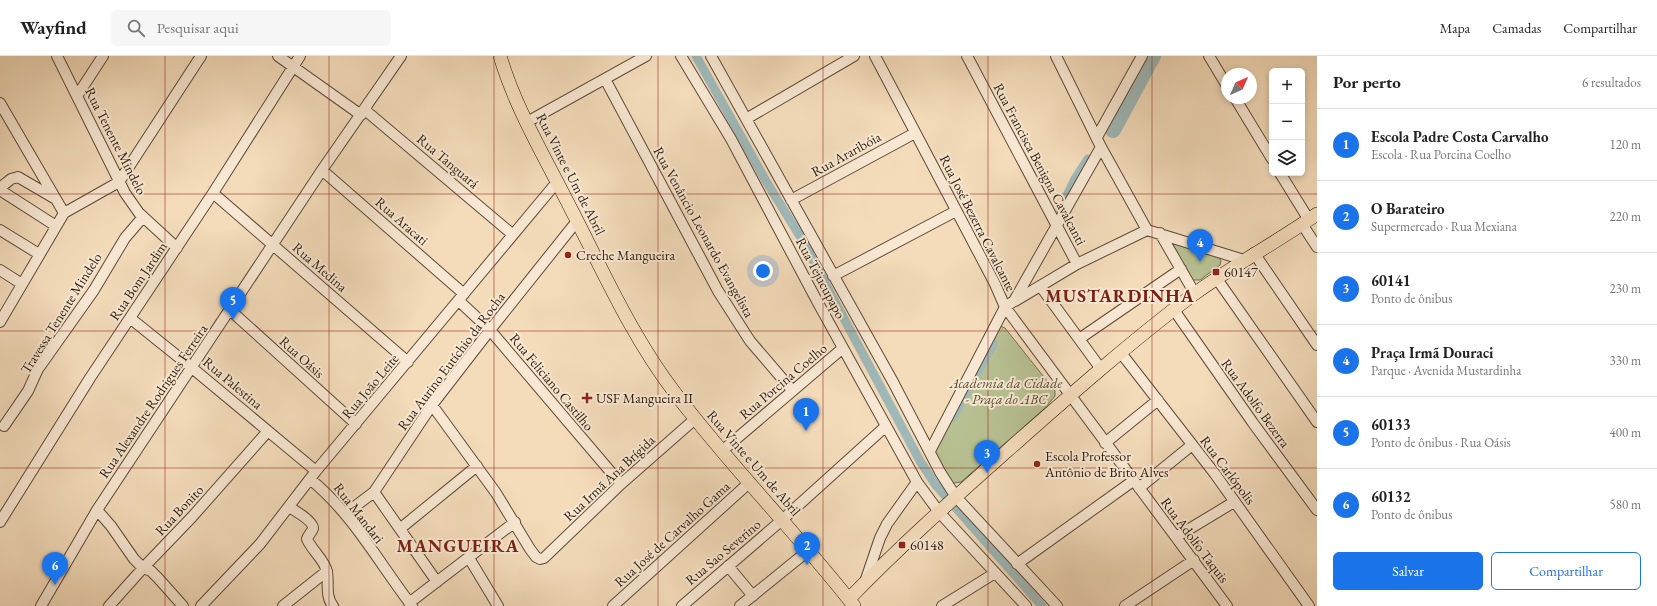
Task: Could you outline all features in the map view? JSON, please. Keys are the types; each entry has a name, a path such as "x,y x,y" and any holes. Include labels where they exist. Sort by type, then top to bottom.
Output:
{"main road":[{"name":"Rua Vinte e Um de Abril","path":"500,56 507,79 557,182 645,350 658,371 695,419 809,550 848,604"},
{"path":"848,604 865,582 940,511 1101,369 1195,294 1249,256 1309,219"}],"street":[{"name":"Rua Tenente Mindelo","path":"57,56 119,182 134,206 143,217 177,248"},
{"path":"77,96 103,56"},
{"path":"1,316 22,284 64,213 119,182 201,56"},
{"name":"Rua Tanguará","path":"278,56 363,112 512,234"},
{"name":"Rua Bom Jardim","path":"0,522 90,378 213,194 300,56"},
{"name":"Rua Alexandre Rodrigues Ferreira","path":"41,606 97,510 322,170 401,56"},
{"path":"527,122 646,56"},
{"name":"Rua Tejucupapo","path":"681,56 731,139 917,482 940,511 995,574 1026,606"},
{"name":"Rua Tejucupapo","path":"711,56 893,382 955,498 1057,606"},
{"path":"746,119 854,56"},
{"name":"Rua José Bezerra Cavalcante","path":"875,56 995,284 1005,307 1070,395"},
{"name":"Rua Francisca Benigna Cavalcanti","path":"967,56 1077,264"},
{"path":"1056,56 1099,142 1147,230"},
{"path":"1014,301 1056,226 1142,56"},
{"path":"1209,56 1221,76"},
{"name":"Rua Venâncio Leonardo Evangelista","path":"605,79 718,291 736,321 792,390"},
{"path":"0,103 64,213"},
{"path":"1238,104 1269,155"},
{"name":"Rua Araribóia","path":"791,200 915,133"},
{"name":"Rua Aracati","path":"322,170 461,297"},
{"path":"1282,176 1309,219 1317,247"},
{"path":"55,199 18,177 11,179 0,189 56,226"},
{"name":"Rua João Leite","path":"201,606 260,544 313,475 408,362 512,234 557,182"},
{"name":"Rua Medina","path":"213,194 274,244 408,362"},
{"path":"833,276 956,211"},
{"name":"Travessa Tenente Mindelo","path":"4,426 28,391 38,369 94,290 124,238 143,217"},
{"name":"Rua Aurino Eutíchio da Rocha","path":"345,514 374,492 432,405 578,221"},
{"path":"0,230 39,254"},
{"path":"930,451 1005,307 1077,264 1147,230 1249,256 1317,346"},
{"path":"1160,233 1195,294"},
{"path":"1079,339 1181,269"},
{"path":"0,270 22,284"},
{"path":"1217,279 1317,422"},
{"path":"1040,287 1101,369"},
{"name":"Rua Feliciano Castilho","path":"461,297 621,484"},
{"name":"Rua Oásis","path":"230,310 356,424"},
{"name":"Rua Adolfo Bezerra","path":"1174,310 1244,410 1317,510"},
{"name":"Rua Palestina","path":"130,318 268,431 313,475"},
{"name":"Rua Porcina Coelho","path":"722,450 843,348"},
{"name":"Rua Carlópolis","path":"1121,353 1192,445 1310,606"},
{"name":"Rua Adolfo Taquis","path":"1070,395 1227,606"},
{"path":"1105,443 1158,400"},
{"path":"410,604 515,522 478,466 432,405"},
{"name":"Rua Irmã Ana Brígida","path":"515,522 533,554 540,559 544,558 621,484 695,419"},
{"name":"Rua Sao Severino","path":"685,605 886,427"},
{"name":"Rua Bonito","path":"109,606 192,517 268,431"},
{"path":"1017,564 1136,485 1192,445"},
{"name":"Rua Mandari","path":"400,528 478,466"},
{"name":"Rua Mandari","path":"313,475 345,514 410,604"},
{"name":"Rua José de Carvalho Gama","path":"613,606 750,482"},
{"path":"865,582 880,538 887,524 917,482"},
{"path":"374,492 437,582"},
{"path":"1176,537 1234,502"},
{"path":"289,507 311,523 313,528 307,539 327,571 329,605"},
{"path":"97,510 114,529 127,550 143,568 158,578 183,606"},
{"path":"740,606 809,550"},
{"path":"469,558 498,606"},
{"path":"1125,606 1194,560"},
{"path":"728,566 753,596"},
{"path":"283,606 327,571"},
{"path":"942,606 995,574"}],"green space":[{"path":"1176,242 1219,257 1221,261 1220,265 1200,280 1193,280 1189,276 1172,247"},
{"name":"Academia da Cidade - Praça do ABC","path":"1000,326 1005,328 1055,391 1055,396 1045,408 961,482 954,483 948,477 935,452 936,444"}],"waterway":[{"path":"696,56 766,181 801,238 920,461 935,484 1042,606"},
{"path":"1113,130 1153,56"},
{"path":"1060,210 1075,179 1088,159"},
{"path":"953,417 993,344"}],"place":[{"name":"Creche Mangueira","path":"568,255"},
{"name":"Praça Irmã Douraci","path":"1200,262"},
{"name":"60147","path":"1216,272"},
{"name":"60133","path":"233,320"},
{"name":"USF Mangueira II","path":"587,398"},
{"name":"Escola Padre Costa Carvalho","path":"806,431"},
{"name":"Escola Professor Antônio de Brito Alves","path":"1037,464"},
{"name":"60141","path":"987,473"},
{"name":"60148","path":"902,545"},
{"name":"O Barateiro","path":"807,565"},
{"name":"60132","path":"55,585"}],"district":[{"name":"MUSTARDINHA","path":"1120,295"},
{"name":"MANGUEIRA","path":"458,545"}]}
